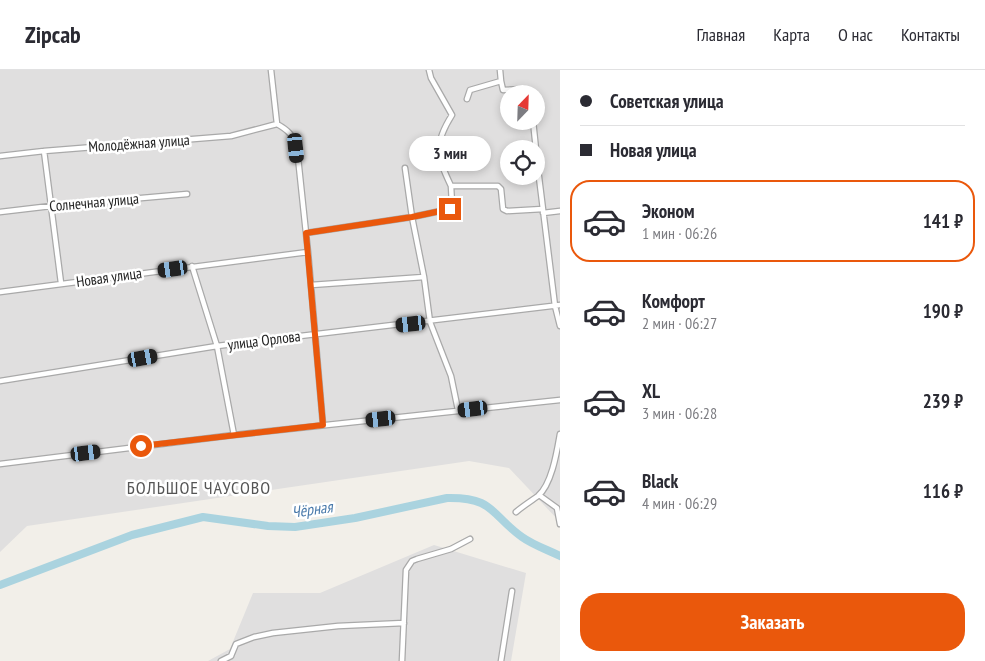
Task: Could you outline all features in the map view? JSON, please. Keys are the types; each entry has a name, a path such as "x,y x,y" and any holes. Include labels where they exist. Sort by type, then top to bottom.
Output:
{"street":[{"path":"271,70 277,124 288,130 294,139 296,148 308,252 323,425"},
{"path":"306,233 412,217 450,209 452,204 451,186 442,166 438,145 442,130 452,115 431,78 429,70"},
{"path":"500,70 502,85"},
{"path":"466,99 470,90 501,81"},
{"name":"Молодёжная улица","path":"0,156 231,136 277,124"},
{"path":"44,151 62,283"},
{"path":"405,168 430,322 451,376 458,410"},
{"path":"540,185 560,326"},
{"path":"451,186 498,186 501,189 503,209 507,211 560,211"},
{"name":"Солнечная улица","path":"0,212 187,194"},
{"name":"Новая улица","path":"0,292 308,252"},
{"path":"192,266 218,346 234,435"},
{"path":"311,285 424,277"},
{"name":"улица Орлова","path":"0,381 218,346 557,306"},
{"path":"0,464 234,435 560,400"},
{"path":"516,512 540,495 547,483 556,457 560,434"},
{"path":"540,495 557,508 560,524"},
{"path":"402,661 406,570 409,564 417,558 452,549 470,539"},
{"path":"501,661 512,591"},
{"path":"221,661 231,656 236,644 254,637 338,626 404,623"},
{"path":"231,656 233,661"}],"shaded area":[{"path":"0,70 560,70 560,522 509,468 469,461 27,526 0,552"},
{"path":"434,545 526,573 511,661 208,661 230,649 253,593 320,593"}],"waterway":[{"name":"Чёрная","path":"0,585 132,535 203,517 268,526 295,527 355,518 447,498 462,498 483,504 522,537 560,556"}],"district":[{"name":"БОЛЬШОЕ ЧАУСОВО","path":"199,487"}],"route":[{"path":"141,446 323,425 306,233 412,217 450,209"}]}
